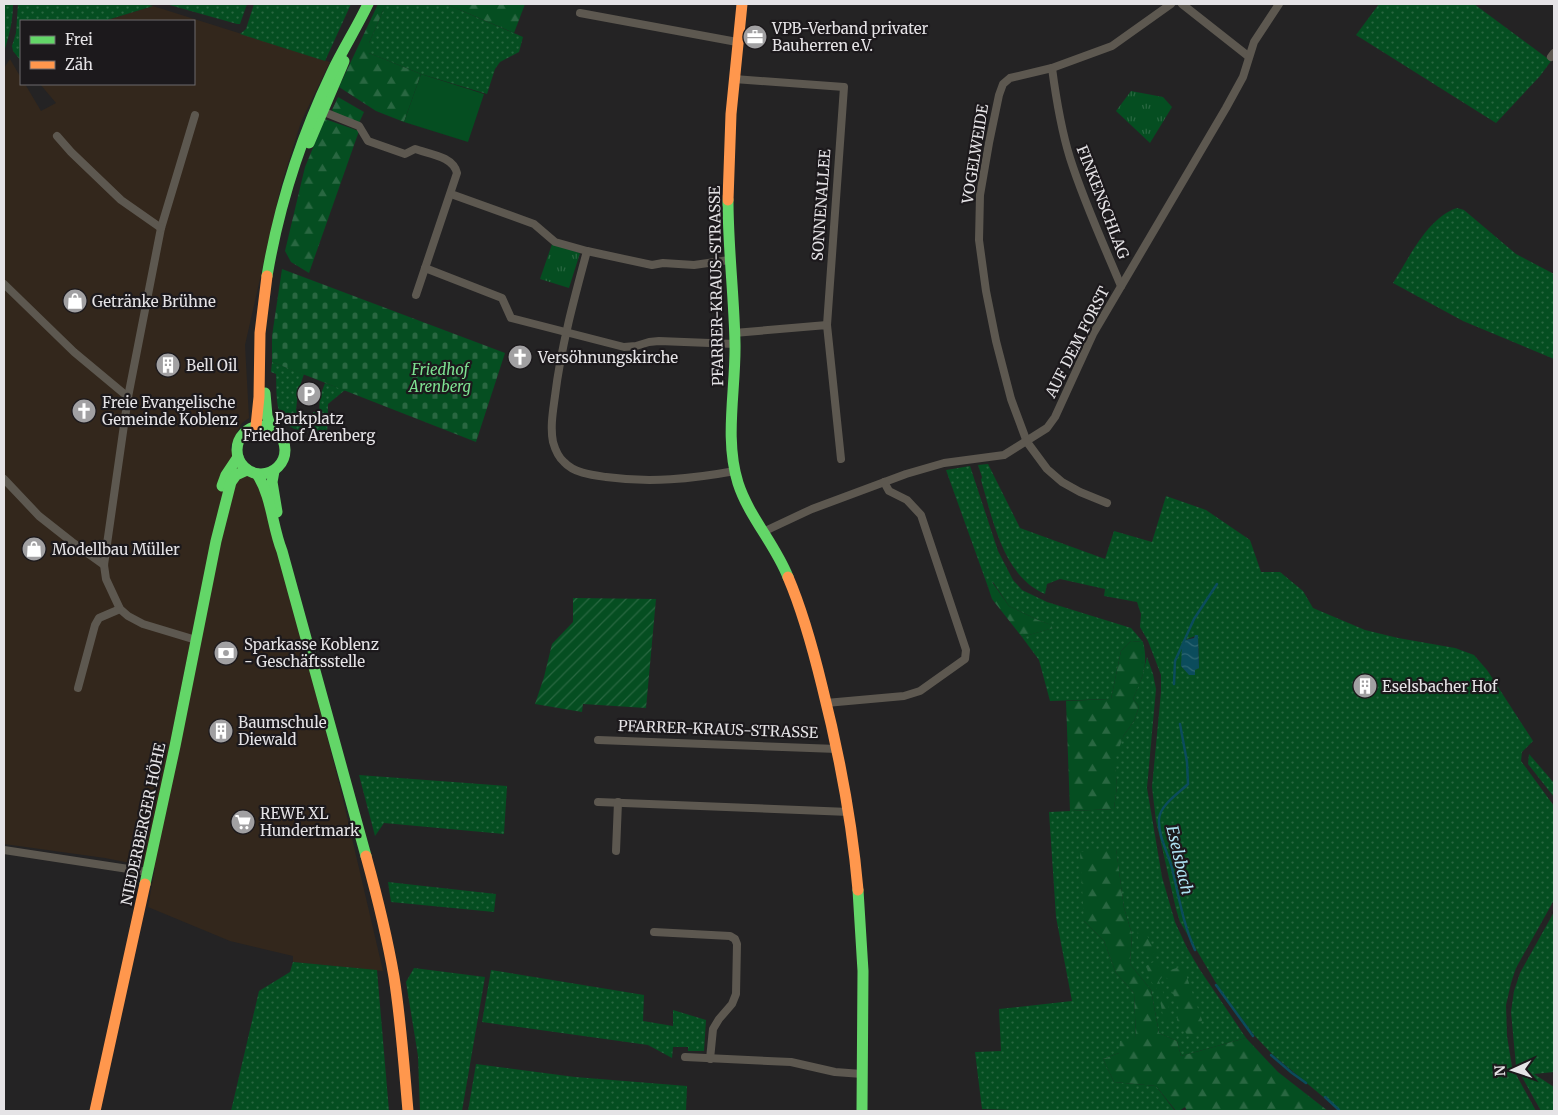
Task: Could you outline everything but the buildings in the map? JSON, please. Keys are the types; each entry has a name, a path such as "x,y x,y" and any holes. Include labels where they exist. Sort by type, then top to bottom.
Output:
{"street":[{"path":"256,426 258,413 259,334 274,237 286,189 319,110 357,33 362,15 368,4"},
{"name":"PFARRER-KRAUS-STRASSE","path":"742,4 734,79 728,189 729,260 734,338 732,433 735,471 740,488 765,531 793,590 807,632 837,749 854,845 861,925 862,1111"},
{"name":"VOGELWEIDE","path":"1027,442 1008,389 996,341 986,291 979,240 980,195 991,133 1003,84 1010,78 1052,68 1112,46 1171,4"},
{"path":"1182,4 1248,56"},
{"name":"AUF DEM FORST","path":"765,531 812,509 919,470 944,463 1004,455 1048,428 1055,417 1093,334 1226,108 1243,77 1248,56 1254,42 1279,4"},
{"path":"580,13 737,42"},
{"name":"FINKENSCHLAG","path":"1052,68 1058,108 1069,156 1084,199 1121,286"},
{"name":"SONNENALLEE","path":"734,79 844,87 827,325 841,459"},
{"path":"319,110 359,126 368,141 404,154 415,149 448,160 456,169 457,173 416,295"},
{"path":"271,428 266,412 264,360 269,306 279,248 299,169 319,110"},
{"path":"195,114 160,228 128,397 104,565 106,579 120,609 128,616 143,624 196,640"},
{"path":"57,136 121,200 160,228"},
{"path":"450,194 534,224 554,242 587,251 652,264 694,265 729,260"},
{"path":"587,251 559,370 552,430 555,449 558,455 568,466 585,473 649,481 689,479 735,471"},
{"path":"425,268 502,298 511,318 624,347 659,341 734,338 827,325"},
{"path":"4,284 74,352 128,397"},
{"path":"252,472 266,474 274,471 281,464 285,450 282,438 266,426 256,426 245,431 237,446 238,457 264,485 277,539 282,551"},
{"path":"1027,442 1047,469 1062,482 1107,503"},
{"name":"NIEDERBERGER HÖHE","path":"216,542 215,526 221,488 226,475 238,457"},
{"path":"274,471 272,482 282,551 375,890 392,967 402,1041 408,1111"},
{"name":"NIEDERBERGER HÖHE","path":"95,1111 148,872 216,542 231,482 236,474 252,472"},
{"path":"4,479 39,516 104,565"},
{"path":"826,703 912,694 920,691 965,659 966,650 921,516 907,500 889,490 884,482"},
{"path":"78,688 98,618 120,609"},
{"name":"PFARRER-KRAUS-STRASSE","path":"598,740 837,749"},
{"path":"598,802 849,812"},
{"path":"616,851 618,802"},
{"path":"4,850 148,872"},
{"path":"654,932 730,936 735,939 737,944 736,994 732,1004 713,1029 710,1059"},
{"path":"685,1058 792,1062 835,1072 862,1074"}],"shaded area":[{"path":"153,6 330,62 301,122 281,186 245,345 249,418 241,424 230,447 239,468 258,480 285,573 341,791 383,971 293,962 293,956 230,941 148,907 155,868 105,858 4,844 4,68 10,59 20,76 20,85 26,85 41,111 56,103 41,85 195,85 195,20 107,20"}],"green space":[{"path":"4,4 13,4 4,52"},
{"path":"18,4 145,4 153,6 107,20 20,20 20,60 13,51 12,46 16,33"},
{"path":"166,4 247,4 240,24 237,24"},
{"path":"254,4 351,4 325,61 240,34 246,29"},
{"path":"378,4 386,4 369,43 369,53 421,74 404,122 376,111 339,87"},
{"path":"386,4 446,4 523,37 519,52 500,62 495,69 487,94 421,74 369,53 369,43"},
{"path":"446,4 525,4 514,33"},
{"path":"1379,4 1474,4 1551,61 1540,76 1496,123 1356,35"},
{"path":"421,74 484,94 468,142 404,122"},
{"path":"1131,91 1163,97 1172,107 1150,143 1116,111"},
{"path":"338,97 364,112 359,123 332,110"},
{"path":"325,119 359,131 309,273 291,262 285,251 305,167"},
{"path":"1457,208 1464,210 1516,254 1554,274 1554,359 1463,321 1393,283 1428,229 1437,220"},
{"path":"552,244 580,253 569,288 540,279"},
{"name":"Friedhof Arenberg","path":"282,269 505,353 476,442 272,362 272,336"},
{"path":"272,362 304,374 298,392 296,410 304,412 304,431 294,429 282,418 277,401 276,374 271,372"},
{"path":"325,383 345,390 328,404 327,440 315,439 313,412 319,412 320,396"},
{"path":"988,464 1020,528 1105,559 1114,531 1152,542 1166,496 1206,510 1250,540 1261,572 1280,572 1303,591 1313,608 1365,630 1455,648 1474,655 1487,670 1533,741 1522,752 1521,761 1554,806 1554,900 1516,968 1506,1005 1507,1036 1512,1067 1536,1111 1340,1111 1272,1054 1254,1035 1219,988 1180,922 1176,909 1156,821 1152,787 1161,675 1148,641 1140,627 1141,614 1137,602 1104,596 1105,589 1060,579 1047,584 1045,594 1031,586 1009,561 995,529 978,465","holes":["1198,635 1199,668 1187,672 1181,666 1185,640"]},
{"path":"970,466 998,551 1013,580 1022,590 1047,602 1131,628 1143,642 1131,641 1121,651 1111,699 1050,701 1039,660 1022,637 1056,627 1009,606 993,582 988,587 946,470"},
{"path":"992,582 1009,606 1057,627 1022,637 992,599 988,587"},
{"path":"573,598 656,599 646,708 583,704 582,712 535,704 552,644 573,622"},
{"path":"1131,641 1143,642 1145,665 1133,699 1139,707 1134,721 1124,735 1115,759 1117,786 1114,809 1070,811 1066,701 1111,699 1121,651"},
{"path":"1147,657 1156,689 1147,788 1162,877 1175,922 1187,948 1246,1038 1181,1056 1177,1041 1159,1033 1151,990 1130,964 1132,934 1124,908 1116,849 1084,921 1104,941 1116,973 1134,993 1136,1038 1119,1053 1103,1059 1114,1082 1156,1086 1175,1111 982,1109 975,1052 1001,1051 999,1009 1072,1001 1056,917 1049,812 1114,809 1117,786 1114,757 1124,735 1134,721 1139,707 1133,699 1142,677"},
{"path":"1529,754 1554,783 1554,797 1528,764"},
{"path":"359,775 507,786 504,834 384,823 375,836"},
{"path":"1116,848 1124,908 1132,934 1130,964 1151,990 1159,1033 1177,1041 1181,1056 1246,1038 1278,1072 1328,1111 1187,1111 1185,1107 1176,1111 1156,1086 1114,1082 1103,1059 1119,1053 1120,1041 1136,1038 1134,993 1116,973 1104,941 1084,921 1080,852"},
{"path":"388,882 496,894 494,912 391,902"},
{"path":"1554,912 1554,1072 1534,1074 1554,1087 1554,1111 1541,1111 1516,1066 1511,1012 1514,991 1520,973"},
{"path":"1143,926 1155,953 1148,957 1138,937 1138,929"},
{"path":"1157,960 1159,967 1167,971 1183,966 1202,1020 1197,1034 1188,1036 1177,1020 1179,1009 1167,978 1162,977 1159,981 1169,1008 1169,1019 1164,1021 1158,990 1152,983 1146,966"},
{"path":"293,962 377,970 389,1111 231,1111 259,991 290,972"},
{"path":"414,968 485,977 462,1111 420,1111 418,1056 406,982"},
{"path":"491,970 644,995 643,1021 673,1026 673,1010 706,1020 704,1051 688,1051 688,1047 673,1047 672,1058 648,1045 482,1022"},
{"path":"476,1064 575,1077 687,1086 686,1111 468,1111"}],"water":[{"path":"1195,635 1198,635 1199,668 1195,670 1195,675 1189,675 1181,666 1182,646 1185,640 1194,638"}],"waterway":[{"name":"Eselsbach","path":"1174,684 1175,661 1194,619 1217,584"},
{"name":"Eselsbach","path":"1180,724 1187,762 1188,784 1163,809 1160,814 1159,825 1172,868 1184,920 1195,950"},
{"name":"Eselsbach","path":"1216,985 1253,1036"},
{"name":"Eselsbach","path":"1271,1055 1306,1083"},
{"name":"Eselsbach","path":"1325,1097 1339,1110"}],"traffic: fast":[{"path":"267,276 285,197 310,121 332,72 368,4"},
{"path":"309,143 344,61"},
{"path":"728,200 735,343 731,431 734,466 743,495 788,577"},
{"path":"265,393 267,416 271,428"},
{"path":"256,426 266,426 278,433 285,445 285,450 285,455 278,467 266,474 256,474 248,470 241,463 237,455 237,445 241,437 248,430 256,426"},
{"path":"222,486 226,475 238,457"},
{"path":"145,884 216,541 231,482 236,475 247,470"},
{"path":"274,471 272,482 277,512"},
{"path":"257,474 269,502 366,856"},
{"path":"858,890 863,971 862,1111"}],"traffic: slow":[{"path":"728,200 731,114 742,4"},
{"path":"256,426 259,397 260,333 267,276"},
{"path":"788,577 811,644 834,736 844,787 858,890"},
{"path":"366,856 382,916 394,977 408,1111"},
{"path":"95,1111 145,884"}],"place":[{"name":"VPB-Verband privater Bauherren e.V.","path":"755,37"},
{"name":"Getränke Brühne","path":"75,301"},
{"name":"Versöhnungskirche","path":"520,357"},
{"name":"Bell Oil","path":"168,365"},
{"name":"Parkplatz Friedhof Arenberg","path":"309,394"},
{"name":"Freie Evangelische Gemeinde Koblenz","path":"84,411"},
{"name":"Modellbau Müller","path":"34,549"},
{"name":"Sparkasse Koblenz - Geschäftsstelle","path":"226,653"},
{"name":"Eselsbacher Hof","path":"1365,686"},
{"name":"Baumschule Diewald","path":"221,731"},
{"name":"REWE XL Hundertmark","path":"243,822"}]}
